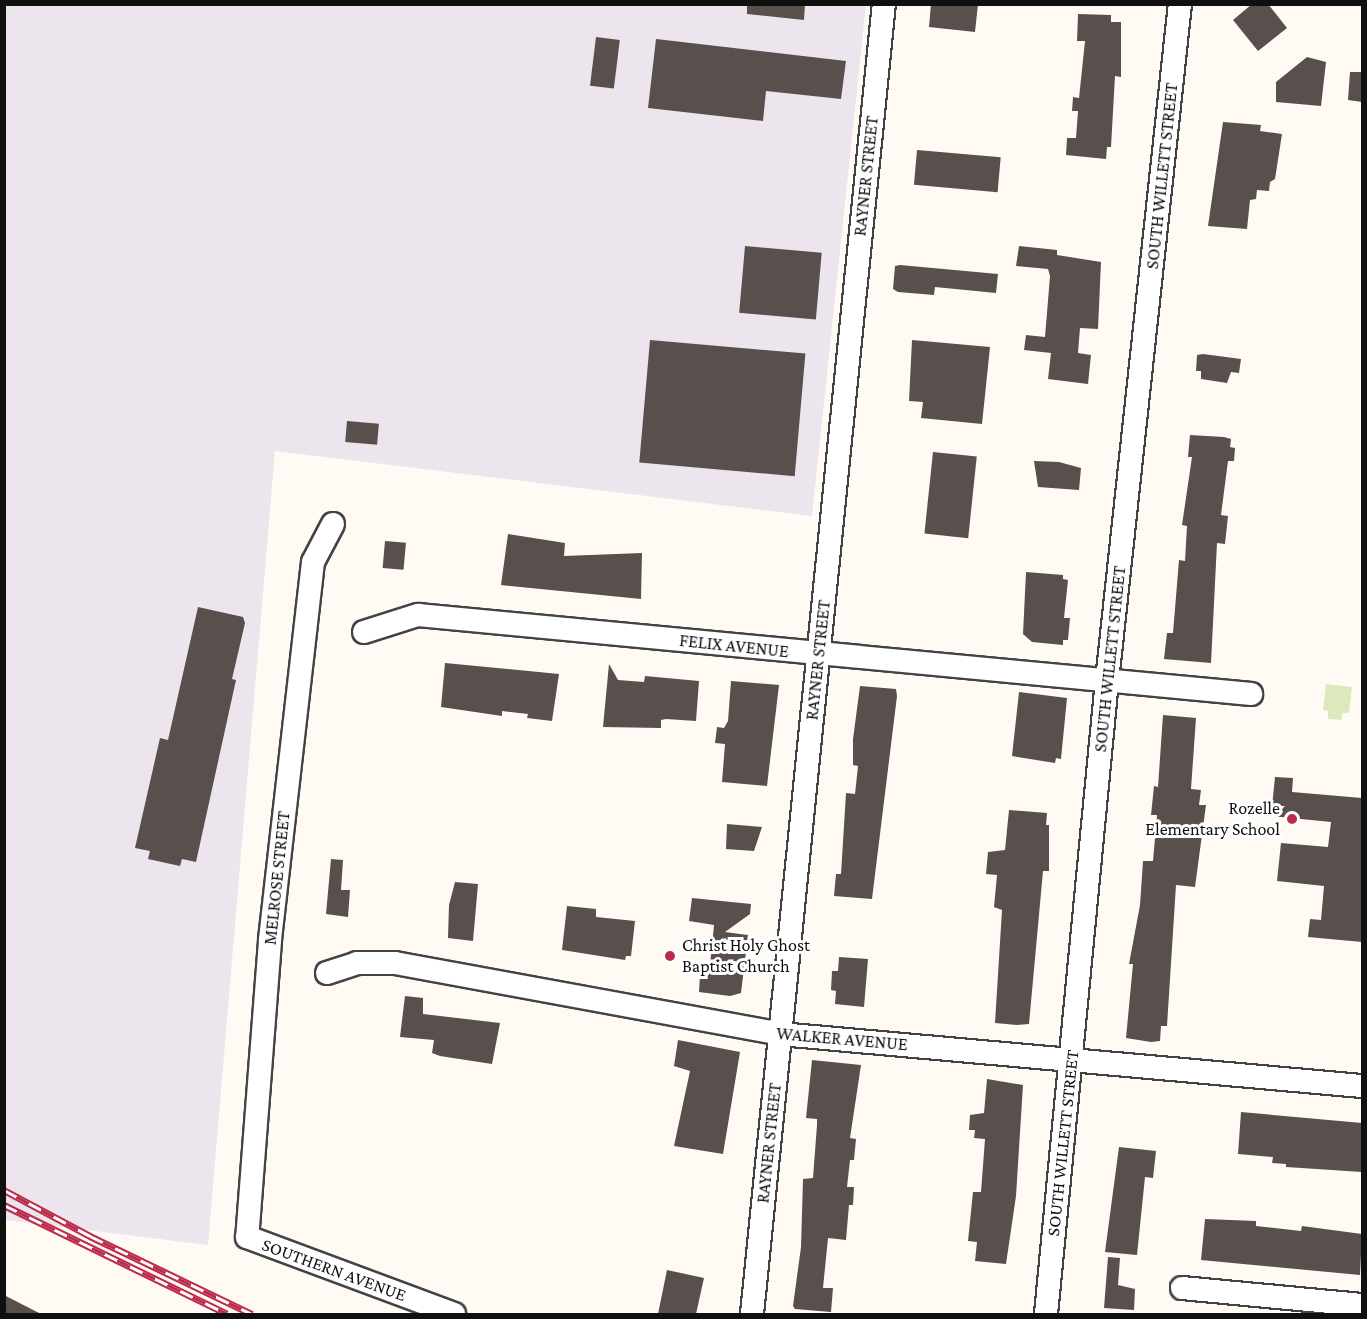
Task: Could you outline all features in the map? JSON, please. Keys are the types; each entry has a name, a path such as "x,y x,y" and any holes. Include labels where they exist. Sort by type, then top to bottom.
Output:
{"street":[{"name":"RAYNER STREET","path":"752,1314 884,4"},
{"name":"SOUTH WILLETT STREET","path":"1046,1314 1107,681 1180,4"},
{"name":"MELROSE STREET","path":"247,1237 270,941 313,562 333,524"},
{"name":"FELIX AVENUE","path":"364,632 418,615 819,655 1251,694"},
{"name":"WALKER AVENUE","path":"327,973 357,963 395,963 780,1034 1071,1058 1362,1086"},
{"name":"SOUTHERN AVENUE","path":"247,1237 454,1314"},
{"path":"1182,1288 1362,1305"}],"shaded area":[{"path":"5,5 866,5 812,516 275,451 208,1245 5,1220"}],"green space":[{"path":"1326,684 1352,687 1349,713 1343,713 1341,720 1328,719 1328,711 1323,710"}],"building":[{"path":"747,4 805,4 804,20 747,14"},
{"path":"931,4 978,4 975,32 929,27"},
{"path":"1252,4 1268,4 1287,28 1258,51 1233,20"},
{"path":"1078,14 1111,15 1111,22 1121,22 1121,77 1115,76 1111,147 1107,147 1106,159 1066,155 1067,138 1076,138 1078,111 1072,111 1073,97 1079,98 1085,41 1077,41"},
{"path":"596,37 620,40 614,89 590,86"},
{"path":"656,39 846,61 841,99 766,91 763,121 648,108"},
{"path":"1307,57 1326,62 1321,106 1276,102 1276,82"},
{"path":"1350,72 1362,72 1362,102 1348,100"},
{"path":"1223,122 1261,125 1260,131 1282,134 1275,179 1270,182 1269,191 1257,190 1256,199 1250,200 1247,229 1208,226"},
{"path":"917,150 1001,157 998,192 914,185"},
{"path":"745,246 822,253 816,319 739,313"},
{"path":"1019,246 1057,250 1057,255 1101,262 1098,329 1080,328 1078,353 1091,355 1088,384 1048,379 1051,353 1024,350 1026,335 1045,337 1050,276 1048,269 1016,266"},
{"path":"895,266 998,274 996,293 935,287 934,295 898,292 893,289"},
{"path":"650,340 805,354 795,476 639,463"},
{"path":"912,340 990,347 982,424 921,418 923,402 909,401"},
{"path":"1197,355 1241,359 1239,373 1231,372 1227,383 1201,379 1201,371 1196,371"},
{"path":"347,421 379,424 377,445 345,442"},
{"path":"1190,435 1231,439 1230,447 1235,448 1234,461 1228,461 1221,515 1228,516 1225,544 1217,543 1211,663 1164,659 1167,633 1173,633 1179,560 1185,561 1187,526 1182,525 1192,457 1188,457"},
{"path":"933,452 977,457 968,538 924,534"},
{"path":"1034,461 1059,462 1081,468 1079,490 1038,487"},
{"path":"508,534 565,543 564,556 642,553 641,599 501,585"},
{"path":"385,541 406,543 404,570 383,568"},
{"path":"1026,572 1063,575 1063,579 1068,580 1064,618 1070,618 1068,640 1063,640 1063,645 1032,642 1023,634"},
{"path":"198,607 243,617 245,623 232,679 236,680 196,862 182,859 180,866 148,859 150,851 135,848 160,738 168,740"},
{"path":"445,663 559,674 552,721 527,718 528,714 502,711 502,716 441,707"},
{"path":"609,664 618,680 644,682 645,676 699,681 696,721 661,720 661,728 603,727"},
{"path":"731,681 779,685 767,786 722,782 725,744 715,743 717,727 724,728 728,721"},
{"path":"860,686 896,689 897,696 872,899 834,896 836,874 841,874 846,793 855,794 858,766 853,765 853,739"},
{"path":"1019,692 1067,698 1061,759 1056,758 1055,763 1012,756"},
{"path":"1163,715 1196,718 1191,789 1201,790 1199,805 1206,805 1195,887 1176,885 1167,1026 1161,1026 1160,1041 1151,1042 1126,1038 1133,964 1129,964 1140,905 1143,861 1153,861 1157,815 1151,815 1154,786 1158,787"},
{"path":"1275,777 1293,778 1292,792 1362,798 1362,942 1308,937 1310,919 1321,920 1324,886 1277,881 1281,843 1328,847 1331,822 1271,816"},
{"path":"1009,810 1047,813 1046,825 1049,825 1049,871 1043,871 1029,1024 1017,1025 995,1023 1002,910 994,907 997,875 986,874 988,852 1005,850"},
{"path":"727,824 762,827 754,851 726,849"},
{"path":"331,859 343,860 341,890 350,890 348,917 326,914"},
{"path":"455,882 478,884 473,941 448,938 449,905"},
{"path":"692,898 751,904 750,914 725,932 748,935 741,993 730,996 699,992 700,975 709,975 714,925 689,921"},
{"path":"567,906 596,909 596,917 635,921 631,956 626,956 625,960 562,950"},
{"path":"839,957 868,959 864,1007 835,1004 836,991 831,990 832,971 838,971"},
{"path":"405,996 423,998 423,1014 500,1023 492,1064 440,1056 432,1053 434,1040 400,1037"},
{"path":"678,1040 740,1052 723,1154 674,1146 690,1071 674,1066"},
{"path":"812,1060 861,1065 850,1138 856,1139 854,1160 850,1160 847,1187 854,1187 853,1205 849,1205 846,1240 828,1238 823,1288 833,1288 831,1312 795,1309 793,1306 801,1247 803,1179 813,1178 817,1119 806,1118"},
{"path":"987,1079 1023,1085 1016,1196 1006,1264 975,1261 977,1242 968,1241 973,1192 981,1192 985,1139 974,1138 975,1130 969,1130 970,1115 984,1113"},
{"path":"1241,1112 1362,1123 1362,1172 1286,1167 1286,1164 1272,1163 1273,1157 1238,1154"},
{"path":"1119,1147 1156,1151 1153,1178 1145,1177 1137,1255 1105,1252"},
{"path":"1205,1219 1256,1221 1256,1226 1301,1231 1302,1226 1362,1234 1360,1275 1201,1260"},
{"path":"1108,1257 1120,1258 1118,1285 1135,1289 1134,1310 1104,1308"},
{"path":"667,1270 704,1278 696,1314 658,1314"},
{"path":"4,1295 41,1314 4,1314"}],"railway":[{"path":"4,1190 90,1236 252,1314"},
{"path":"4,1205 227,1314"}],"place":[{"name":"Rozelle Elementary School","path":"1292,819"},
{"name":"Christ Holy Ghost Baptist Church","path":"670,956"}]}
